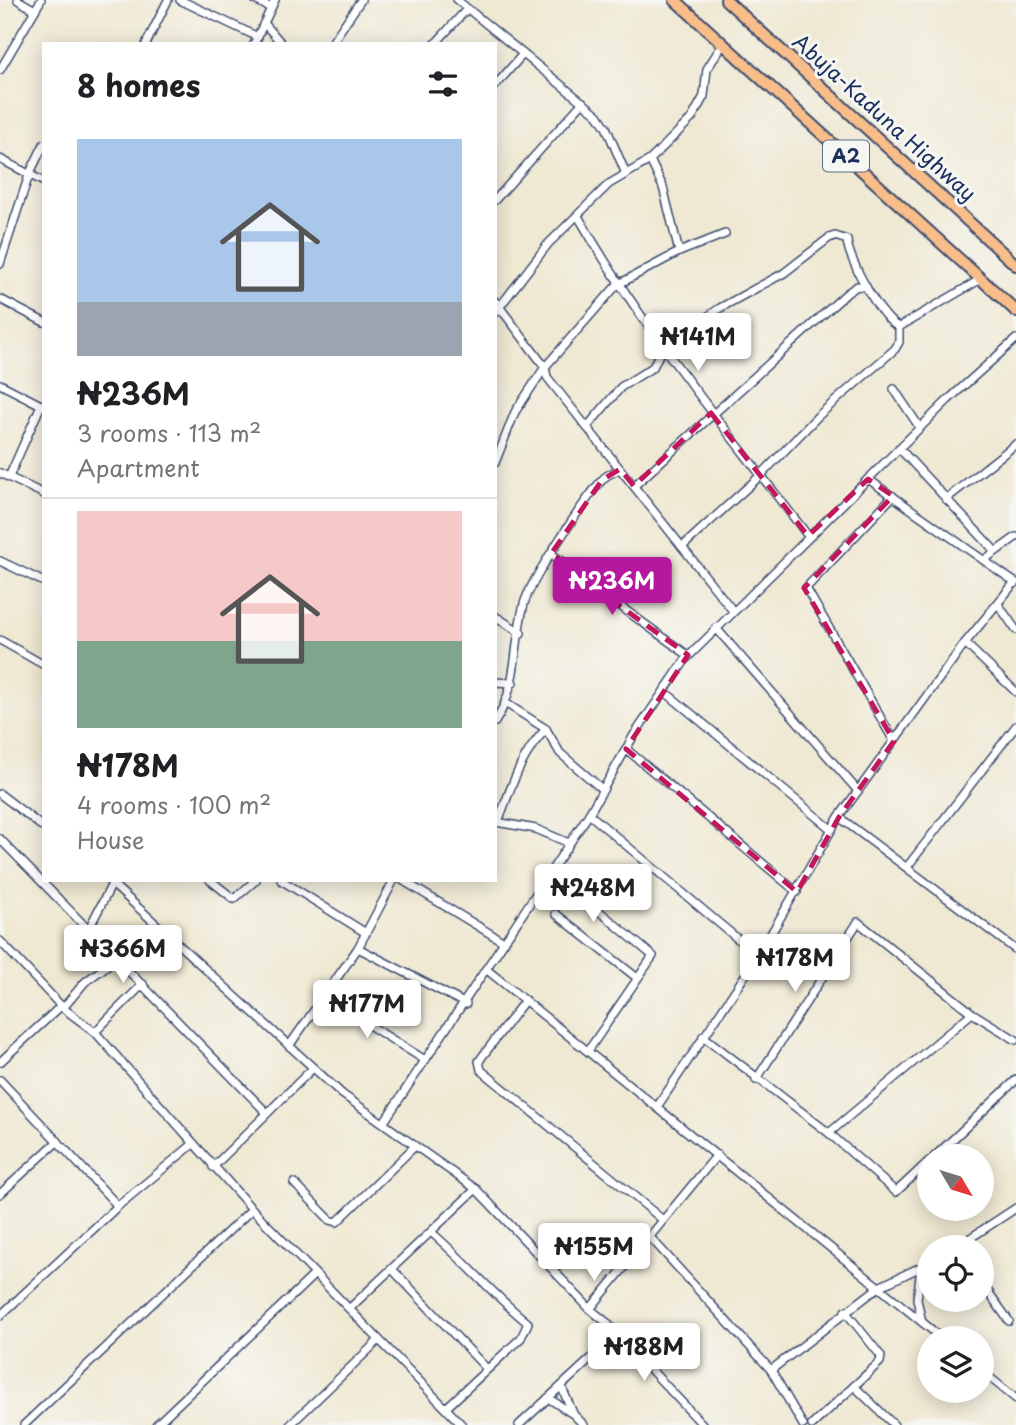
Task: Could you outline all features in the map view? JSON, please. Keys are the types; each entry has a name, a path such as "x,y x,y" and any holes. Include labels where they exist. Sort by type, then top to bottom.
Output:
{"highway":[{"name":"A2","path":"675,0 1016,311"},
{"name":"Abuja-Kaduna Highway","path":"726,0 1016,265"}],"street":[{"path":"18,0 35,10"},
{"path":"0,70 41,0"},
{"path":"147,42 168,0"},
{"path":"180,0 256,40 275,0"},
{"path":"255,0 271,8"},
{"path":"332,42 361,0"},
{"path":"457,0 603,120 626,174"},
{"path":"437,42 467,9"},
{"path":"264,23 280,42"},
{"path":"723,44 707,69 704,96 692,118 650,160 609,184 548,244 497,307 545,367 547,377 733,611"},
{"path":"497,84 523,54"},
{"path":"497,198 583,102"},
{"path":"0,264 4,237 42,148"},
{"path":"0,159 42,181"},
{"path":"650,160 663,187 680,252"},
{"path":"578,216 617,285 662,348 808,536"},
{"path":"497,458 515,412 545,367 617,285 680,252 725,234"},
{"path":"587,427 621,387 653,367 662,348 720,308 784,273 829,237 847,240 848,250 866,287 890,322 899,327"},
{"path":"899,327 981,279"},
{"path":"634,486 711,413 847,293 857,286 866,287"},
{"path":"0,299 42,321"},
{"path":"682,547 761,475 818,416 895,349 899,342 899,327"},
{"path":"384,1122 466,1004 486,969 589,814 626,748 689,656 919,428 1016,339"},
{"path":"0,384 41,405 9,477"},
{"path":"894,389 919,428"},
{"path":"946,499 1016,444"},
{"path":"899,448 995,551"},
{"path":"497,720 507,704 513,683 525,603 551,554 602,480 620,469"},
{"path":"0,473 42,493"},
{"path":"657,1107 758,956 839,817 965,643 1016,583 868,479"},
{"path":"893,496 806,588 894,741"},
{"path":"984,560 1016,537"},
{"path":"551,554 602,585 620,606 689,656"},
{"path":"0,561 42,581"},
{"path":"998,604 1016,630"},
{"path":"497,617 521,633"},
{"path":"716,628 858,791"},
{"path":"0,640 42,664"},
{"path":"965,643 1016,692"},
{"path":"497,682 513,683"},
{"path":"664,691 831,829"},
{"path":"507,704 546,729 561,753 603,790"},
{"path":"907,867 1016,726"},
{"path":"497,820 520,762 528,748 546,729"},
{"path":"626,748 797,892"},
{"path":"0,794 42,826"},
{"path":"589,814 758,956"},
{"path":"839,817 1016,950"},
{"path":"497,822 536,829 569,842"},
{"path":"0,839 87,932 143,984 266,1112"},
{"path":"551,871 653,956 636,977 588,1051"},
{"path":"87,932 110,882 342,1094 476,1189 703,1425"},
{"path":"212,882 234,900 254,882"},
{"path":"284,882 366,933"},
{"path":"289,1046 358,948 393,882"},
{"path":"405,882 504,942"},
{"path":"556,914 636,977"},
{"path":"756,1080 858,922 972,1013 1016,1040"},
{"path":"1,945 62,1007 95,1032 251,1209 447,1406 462,1425"},
{"path":"358,948 466,1004"},
{"path":"0,1062 62,1007 85,982 116,959"},
{"path":"486,969 928,1326"},
{"path":"95,1032 143,984"},
{"path":"324,997 425,1060"},
{"path":"524,1000 479,1061 481,1070 663,1220"},
{"path":"829,1133 972,1013"},
{"path":"703,1036 756,1080 829,1133 897,1192 917,1173"},
{"path":"213,1167 313,1068"},
{"path":"0,1080 118,1206"},
{"path":"948,1144 1016,1080"},
{"path":"0,1194 58,1141"},
{"path":"0,1316 118,1206 192,1145"},
{"path":"294,1183 330,1220 337,1222 414,1147"},
{"path":"590,1309 717,1155"},
{"path":"350,1308 476,1189"},
{"path":"976,1235 1016,1208"},
{"path":"24,1425 251,1209"},
{"path":"431,1232 461,1257 501,1302 528,1323 521,1338 447,1406"},
{"path":"650,1237 771,1370 803,1425"},
{"path":"392,1269 487,1369"},
{"path":"771,1370 879,1287 917,1269"},
{"path":"156,1425 314,1275"},
{"path":"994,1300 1009,1321"},
{"path":"812,1425 880,1362 881,1356 845,1311"},
{"path":"920,1312 923,1322"},
{"path":"519,1425 595,1355 606,1322"},
{"path":"290,1425 379,1340"},
{"path":"994,1381 1016,1399"},
{"path":"854,1385 894,1425"},
{"path":"562,1388 573,1414"},
{"path":"548,1398 573,1414 583,1425"}],"highlighted area":[{"path":"711,413 808,536 868,479 893,496 804,588 894,741 839,817 797,892 626,749 688,655 620,606 602,585 551,554 602,480 620,469 634,486"}]}
